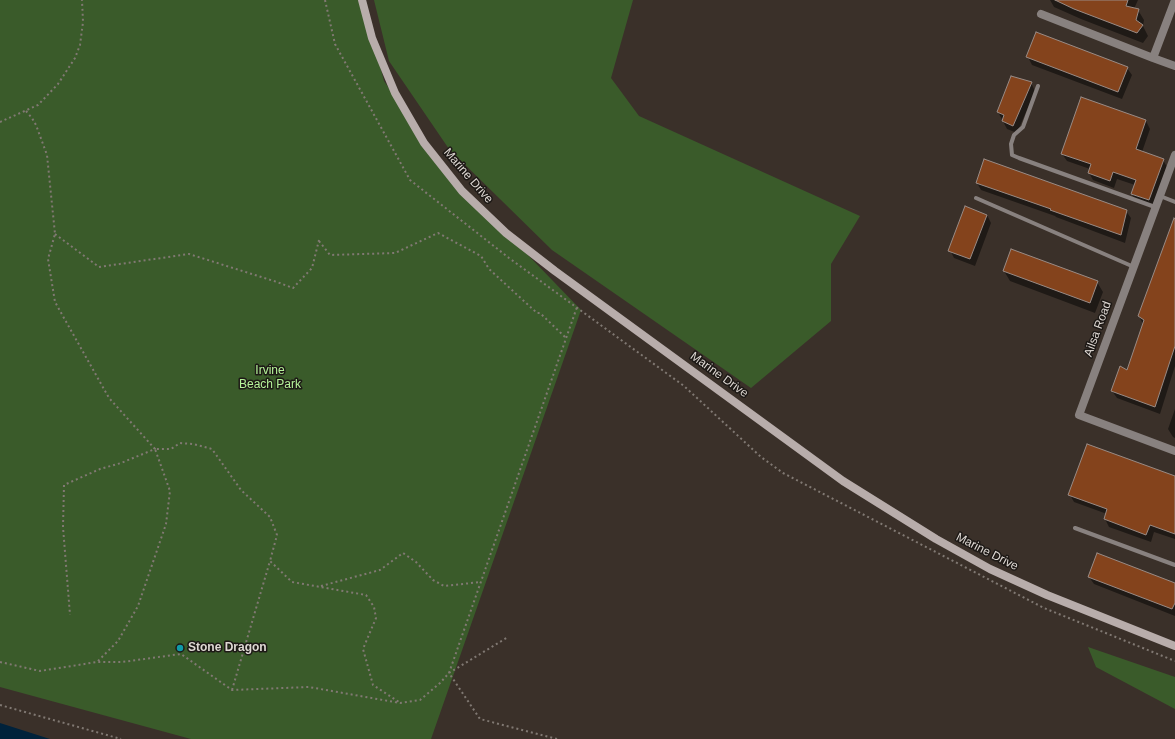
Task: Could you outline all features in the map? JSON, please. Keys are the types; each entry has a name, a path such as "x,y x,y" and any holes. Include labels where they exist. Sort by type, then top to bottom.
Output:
{"street":[{"name":"Marine Drive","path":"362,0 372,38 395,93 424,144 462,191 506,233 555,271 844,481 923,531 990,568 1046,595 1175,646"},
{"path":"1153,58 1175,0"},
{"path":"1041,14 1175,66"},
{"name":"Ailsa Road","path":"1175,156 1079,415 1175,451"}],"lane":[{"path":"1038,86 1023,127 1014,135 1011,144 1012,155 1156,207"},
{"path":"1160,196 1175,202"},
{"path":"976,198 1134,267"},
{"path":"1075,528 1175,565"}],"path":[{"path":"0,122 26,112 38,105 58,84 75,58 80,45 83,22 82,0"},
{"path":"26,112 36,125 47,155 55,234 48,259 55,302 109,398 155,449 170,490 166,524 138,606 118,642 98,662"},
{"path":"55,234 100,267 189,254 293,288 312,268 319,240 330,255 395,253 438,233 481,256 488,269 537,313 540,313 566,338"},
{"path":"449,673 577,307"},
{"path":"70,615 63,527 64,485 100,469 121,463 155,449 171,449 180,443 193,444 212,449 241,490 270,517 276,535 270,561 232,690"},
{"path":"320,586 380,570 403,553 416,562 433,580 444,586 481,582"},
{"path":"270,561 292,582 366,595 374,607 376,618 363,649 373,685 400,703"},
{"path":"0,662 40,671 98,662 122,662 181,654 232,690 309,687 400,703 420,700 449,673 508,637"},
{"path":"449,673 480,719 557,739"},
{"path":"0,705 121,739"}],"green space":[{"name":"Irvine Beach Park","path":"0,0 363,0 384,81 443,167 581,310 431,739 191,739 0,687"},
{"path":"374,0 633,0 611,78 639,116 860,216 831,264 831,321 751,388 552,250 449,149 389,61"},
{"path":"1088,647 1175,677 1175,709 1096,667"}],"water":[{"path":"0,723 50,739 0,739"}],"building":[{"path":"1055,0 1128,0 1126,6 1139,9 1136,20 1143,25 1137,33 1074,9"},
{"path":"1036,32 1128,67 1118,92 1026,57"},
{"path":"1011,76 1032,82 1013,126 1002,121 1004,115 997,112"},
{"path":"1081,97 1146,120 1136,149 1164,159 1149,200 1131,194 1136,180 1113,172 1110,181 1088,173 1091,164 1061,154"},
{"path":"984,159 1127,210 1121,235 976,183"},
{"path":"965,206 987,215 970,259 948,251"},
{"path":"1174,218 1175,346 1155,407 1111,391 1120,366 1127,370 1144,320 1138,316"},
{"path":"1011,249 1098,281 1090,303 1003,271"},
{"path":"1087,444 1175,476 1175,534 1150,525 1146,535 1104,519 1107,509 1068,495"},
{"path":"1097,553 1175,583 1175,603 1172,609 1088,577"}],"place":[{"name":"Stone Dragon","path":"180,648"}]}
